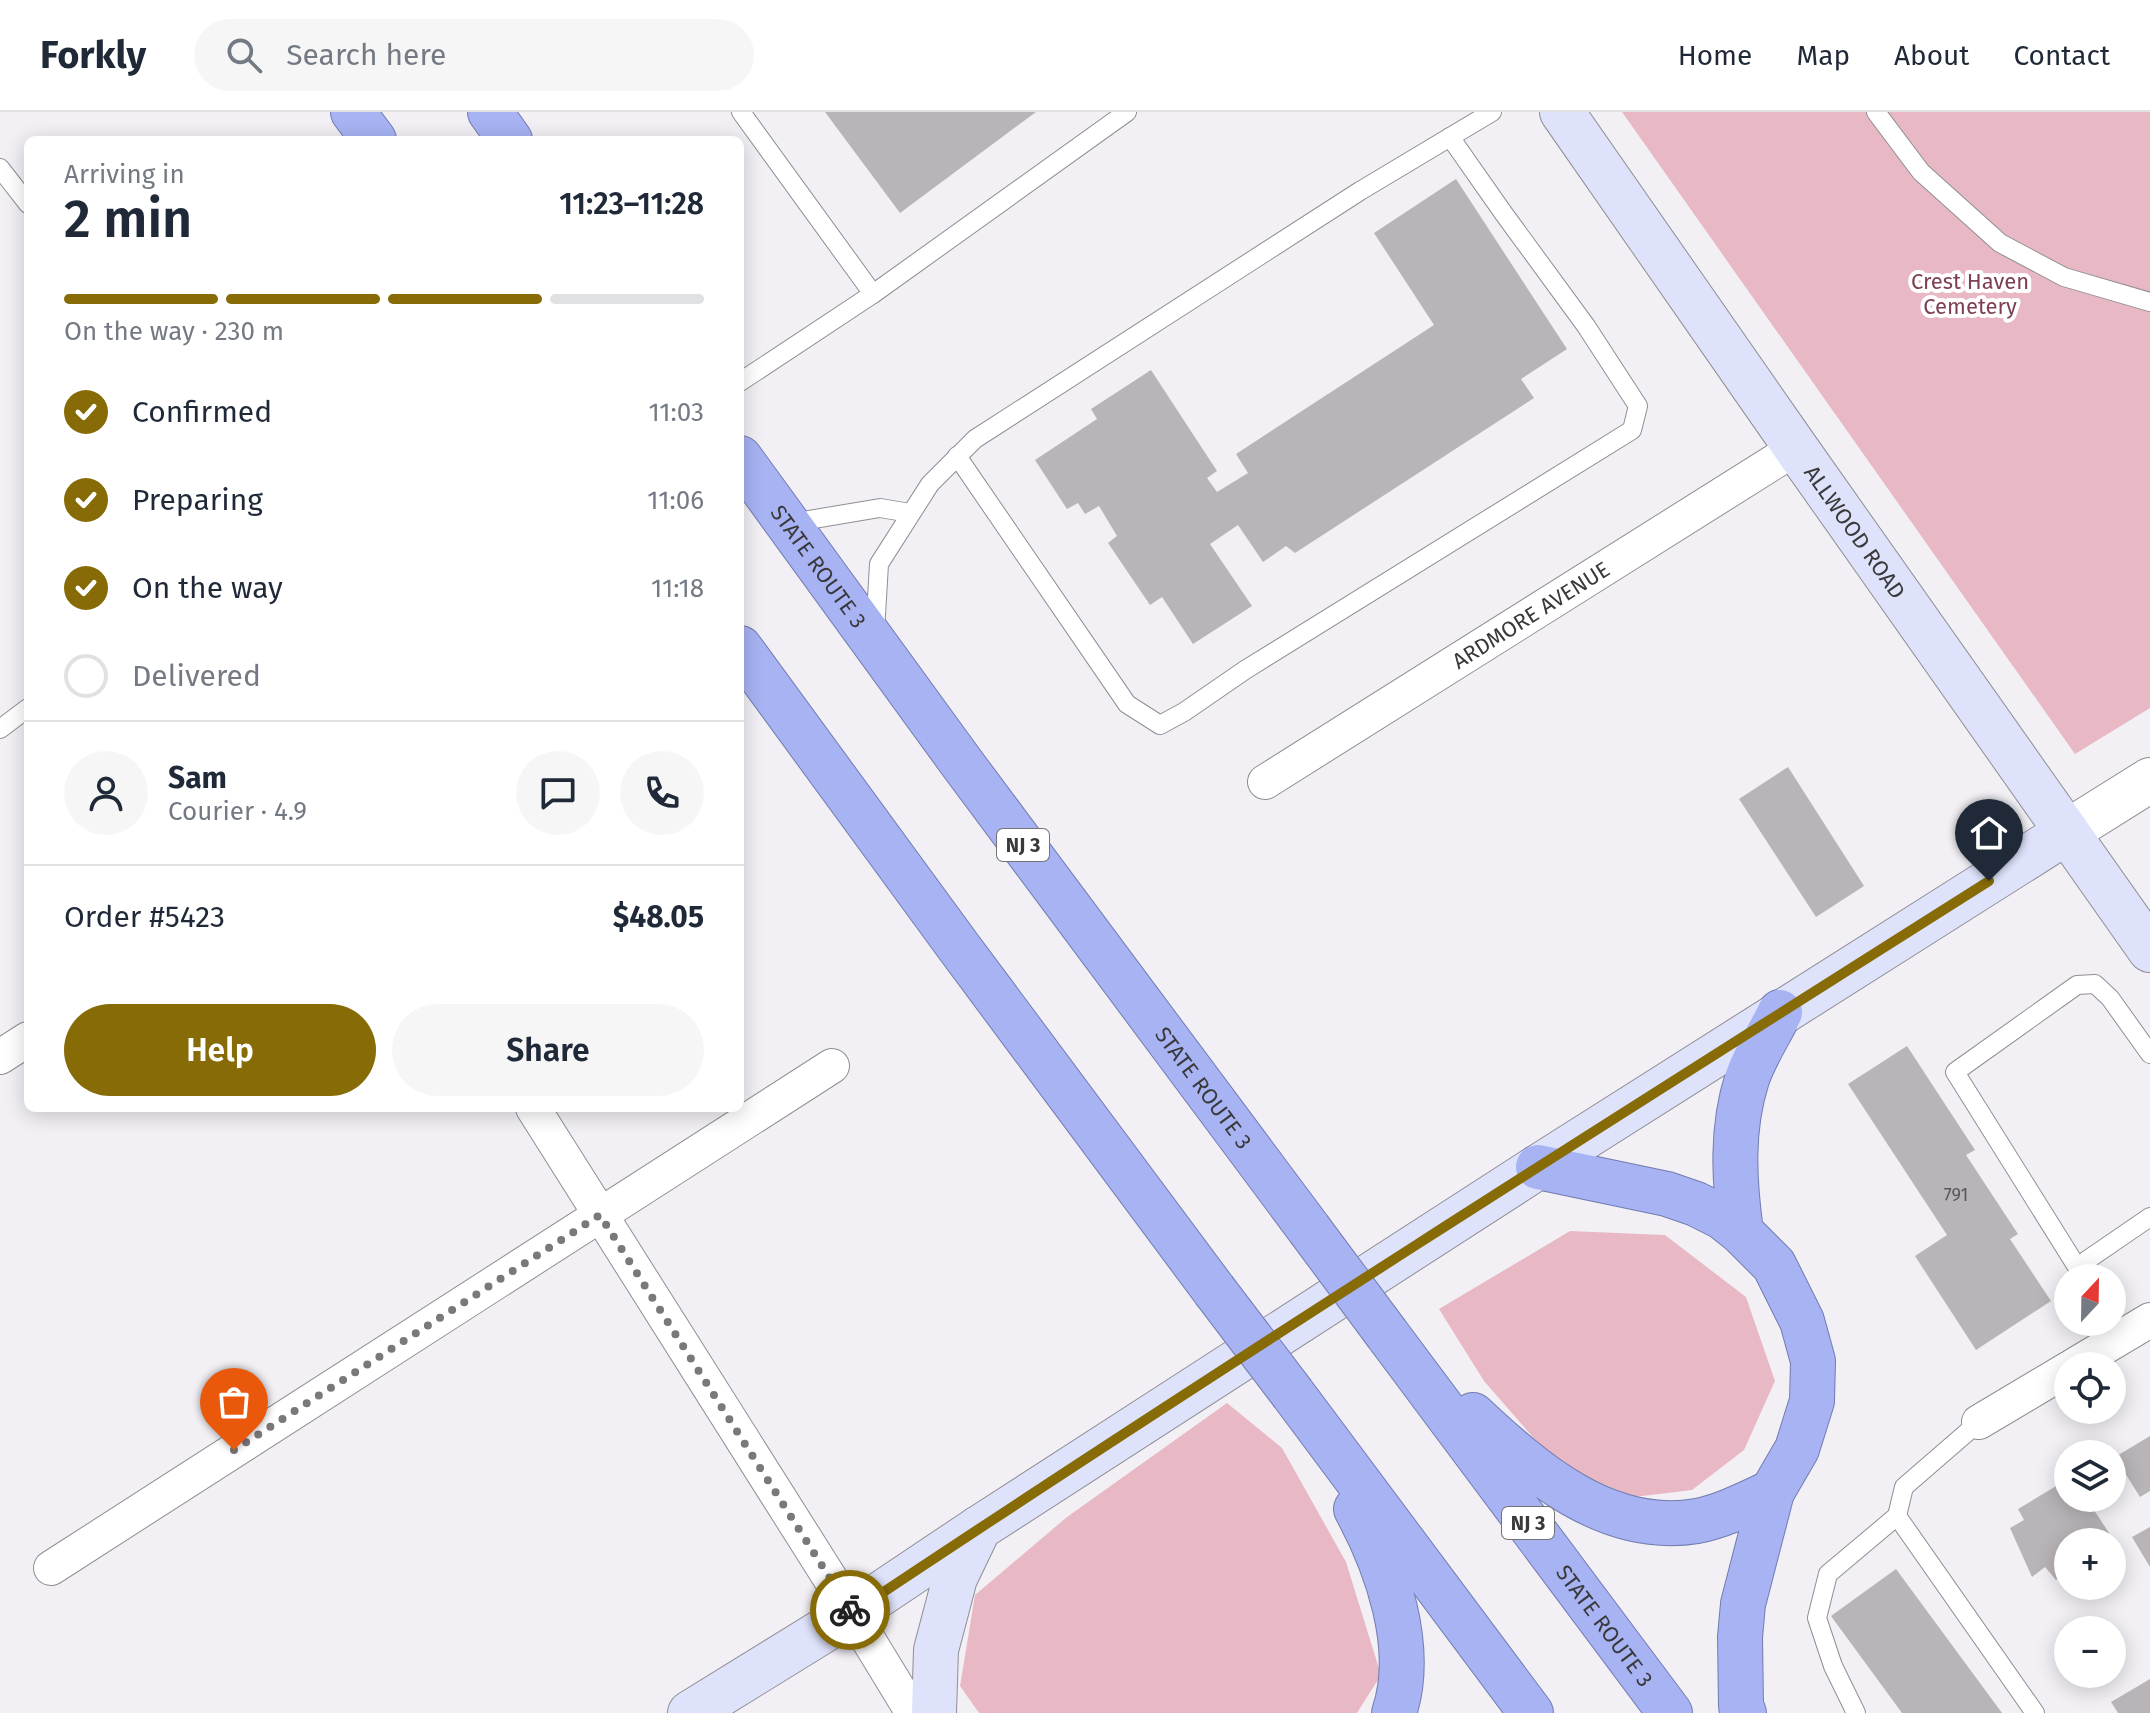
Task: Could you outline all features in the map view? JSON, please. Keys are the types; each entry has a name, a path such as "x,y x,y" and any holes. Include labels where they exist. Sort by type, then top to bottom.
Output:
{"highway":[{"path":"353,112 371,136"},
{"path":"490,112 507,136"},
{"name":"STATE ROUTE 3","path":"744,464 1670,1713"},
{"path":"744,653 949,934 1531,1713"},
{"path":"1741,1232 1734,1142 1747,1078 1780,1012"},
{"path":"1538,1167 1667,1194 1722,1217 1774,1265 1802,1321 1813,1361 1812,1401 1797,1449 1772,1492 1743,1604 1740,1637 1741,1706 1744,1713"},
{"path":"1387,1334 1517,1456 1579,1499 1610,1512 1644,1521 1699,1521 1772,1492"},
{"path":"1293,1394 1366,1527 1386,1578 1399,1626 1402,1663 1394,1713"}],"main road":[{"name":"ALLWOOD ROAD","path":"1562,112 2150,950"},
{"path":"690,1713 852,1613 1538,1167 2067,832"},
{"path":"934,1713 936,1650 955,1578 979,1528"}],"street":[{"name":"ARDMORE AVENUE","path":"1265,782 1796,448"},
{"path":"2067,832 2150,780"},
{"path":"0,1057 24,1042"},
{"path":"51,1568 832,1066"},
{"path":"536,1112 913,1713"},
{"path":"2097,1352 2150,1320"},
{"path":"1979,1422 2054,1377"}],"lane":[{"path":"741,112 873,294"},
{"path":"744,379 873,294 1127,112"},
{"path":"874,643 879,564 930,484 975,439 1347,199 1492,112"},
{"path":"1876,112 1921,172 2000,243 2064,277 2150,302"},
{"path":"957,456 1127,704 1160,725 1632,430 1638,406 1586,326 1450,137"},
{"path":"0,168 24,199"},
{"path":"787,524 880,508 910,513"},
{"path":"0,729 24,711"},
{"path":"2150,1054 2110,998 2095,984 2077,985 1955,1072 2077,1267 2150,1217"},
{"path":"1856,1713 1833,1666 1817,1618 1828,1574 1897,1516 1904,1487 1979,1422"},
{"path":"1897,1516 2035,1713"}],"green space":[{"name":"Crest Haven Cemetery","path":"1622,112 2150,112 2150,708 2075,754"},
{"path":"1570,1231 1665,1235 1746,1297 1775,1381 1744,1450 1692,1490 1634,1497 1557,1465 1484,1381 1439,1309"},
{"path":"1227,1403 1282,1448 1346,1562 1381,1675 1357,1713 979,1713 960,1686 975,1595 1067,1517"}],"building":[{"path":"825,112 1036,112 900,213"},
{"path":"1456,179 1567,349 1521,379 1534,398 1295,553 1286,546 1263,562 1238,525 1210,544 1252,606 1193,644 1162,597 1150,605 1108,543 1117,536 1099,506 1085,514 1078,503 1067,509 1035,460 1097,419 1091,409 1151,370 1217,471 1207,478 1217,492 1248,473 1236,454 1434,325 1374,233"},
{"path":"1788,767 1864,886 1816,917 1739,799"},
{"path":"1907,1046 1975,1150 1966,1155 2018,1234 2010,1239 2051,1301 1976,1350 1915,1256 1947,1235 1848,1084"},
{"path":"2150,1436 2150,1491 2140,1497 2126,1475 2126,1450"},
{"path":"2054,1487 2054,1512 2095,1512 2106,1528 2054,1528 2054,1578 2045,1567 2032,1577 2010,1528 2024,1520 2018,1509"},
{"path":"2150,1527 2150,1567 2132,1537"},
{"path":"1896,1569 2002,1713 1902,1713 1831,1616"},
{"path":"2150,1679 2150,1713 2118,1713 2111,1702"}],"way so far":[{"path":"234,1450 600,1215 850,1610"}],"route":[{"path":"850,1610 852,1613 1513,1183 1989,881"}]}
